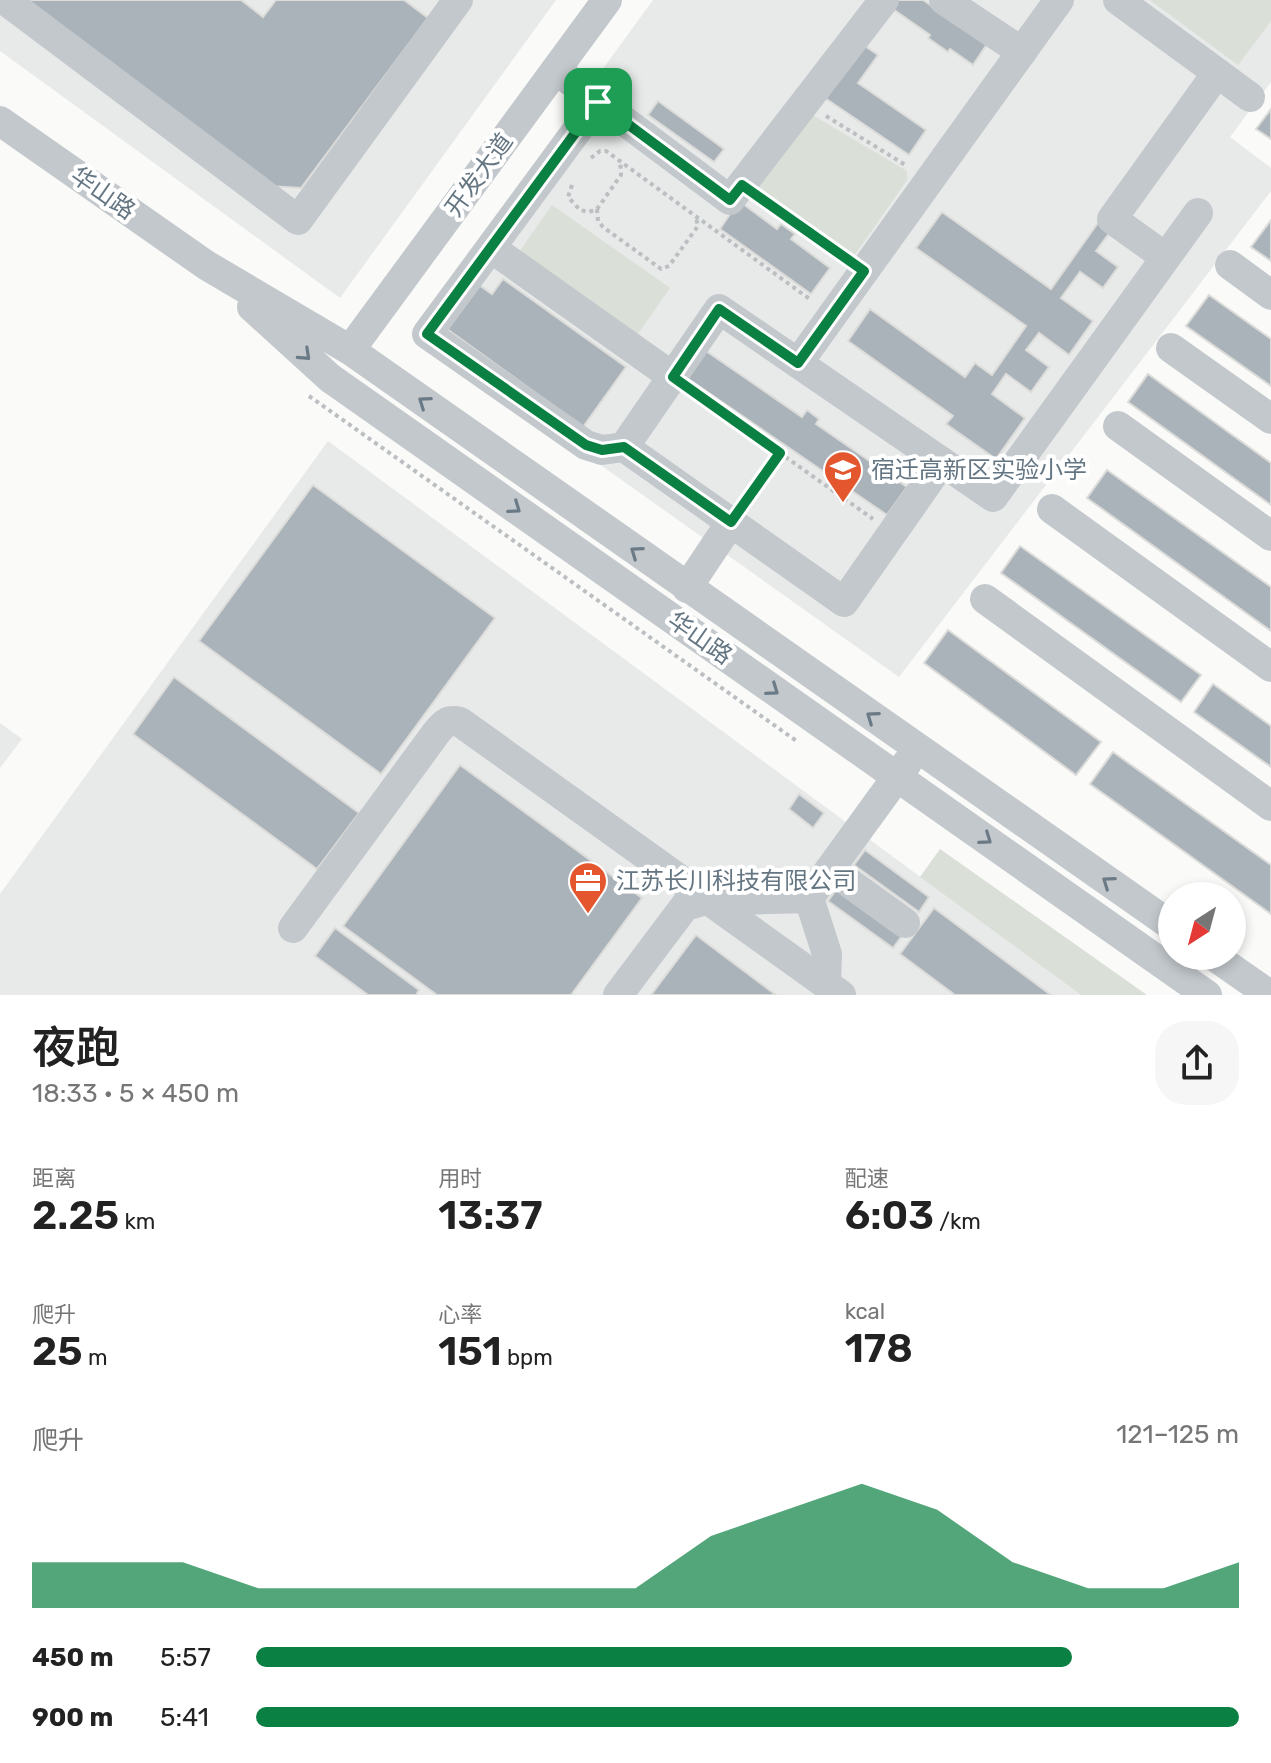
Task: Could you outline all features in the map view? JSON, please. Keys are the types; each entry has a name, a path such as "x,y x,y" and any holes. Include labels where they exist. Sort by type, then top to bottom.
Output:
{"street":[{"path":"5,0 298,220 456,1"},
{"name":"开发大道","path":"350,350 607,0"},
{"path":"556,70 730,200 884,0"},
{"path":"944,0 1022,52"},
{"path":"798,363 1059,0"},
{"path":"1118,0 1250,97"},
{"path":"1165,257 1112,219 1217,73"},
{"path":"598,102 427,334 586,445 602,450 624,447 844,602 942,462"},
{"name":"华山路","path":"0,121 206,265 350,350 1158,916"},
{"path":"624,447 719,309 993,497 1198,213"},
{"path":"491,248 673,377"},
{"name":"华山路","path":"206,265 330,378 1207,995"},
{"path":"1230,265 1271,295"},
{"path":"1171,348 1271,419"},
{"path":"1118,426 1271,536"},
{"path":"1052,509 1271,667"},
{"path":"687,588 731,522"},
{"path":"985,599 1271,806"},
{"path":"293,928 444,722 453,720 460,722 833,990"},
{"path":"809,898 918,749"},
{"path":"830,869 905,923"},
{"path":"618,995 685,906 709,901 809,898"},
{"path":"809,898 827,954 833,990"},
{"path":"1234,970 1270,995"}],"path":[{"path":"805,103 930,180"},
{"path":"585,167 600,151 606,151 833,315"},
{"path":"577,178 569,189 568,197 572,204 589,212 597,209 621,175 620,160"},
{"path":"621,175 638,174"},
{"path":"742,185 864,271"},
{"path":"597,209 598,221 603,227 661,269 669,266 698,226 695,215"},
{"path":"673,377 893,533"},
{"path":"731,522 780,453"}],"shaded area":[{"path":"0,0 556,0 340,298 0,51"},
{"name":"宿迁高新区实验小学","path":"653,0 1271,0 1271,82 1230,137 1271,168 1271,191 899,677 412,331"},
{"path":"1150,0 1271,0 1271,21 1238,65"},
{"path":"809,113 907,171 907,180 854,256 751,183"},
{"path":"552,205 670,288 635,338 517,255"},
{"path":"328,441 1081,995 0,995 0,894"},
{"path":"0,723 22,739 0,768"},
{"path":"940,849 1147,995 1081,995 920,877"}],"building":[{"path":"20,0 241,0 263,17 276,0 404,0 428,18 301,188 269,186"},
{"path":"894,0 923,0 987,44 973,65 950,49 948,52 890,7"},
{"path":"859,42 878,55 858,83 926,130 909,155 822,96"},
{"path":"658,101 724,149 714,162 648,115"},
{"path":"1271,109 1271,139 1256,129"},
{"path":"739,201 777,229 781,224 795,234 791,239 830,268 811,294 720,229"},
{"path":"942,212 1051,289 1100,220 1113,228 1096,251 1118,267 1103,288 1080,272 1061,298 1093,321 1069,355 1039,333 1026,350 1049,367 1031,392 1006,374 992,394 1025,418 996,459 946,424 953,416 848,341 870,309 965,377 975,363 992,375 1026,326 916,248"},
{"path":"1271,220 1271,261 1251,247"},
{"path":"503,279 626,367 583,427 447,329 479,285 492,294"},
{"path":"1209,295 1271,339 1271,386 1186,326"},
{"path":"706,351 802,417 807,410 819,419 816,424 907,487 887,515 687,378"},
{"path":"1148,374 1271,463 1271,505 1128,402"},
{"path":"1107,470 1271,587 1271,631 1087,498"},
{"path":"313,485 495,618 381,774 199,641"},
{"path":"1020,546 1201,675 1181,702 1001,573"},
{"path":"948,630 1101,742 1076,775 924,663"},
{"path":"174,677 359,813 317,869 133,734"},
{"path":"1213,684 1271,726 1271,767 1194,712"},
{"path":"1113,752 1271,865 1271,914 1246,896 1246,882 1226,882 1090,784"},
{"path":"460,765 642,898 571,995 437,995 343,926"},
{"path":"799,794 824,813 813,828 789,809"},
{"path":"865,850 929,897 919,912 854,865"},
{"path":"839,886 904,933 893,948 828,901"},
{"path":"934,908 1051,995 955,995 900,954"},
{"path":"335,928 419,990 416,995 368,995 315,956"},
{"path":"696,935 776,995 651,995"}],"place":[{"name":"宿迁高新区实验小学","path":"843,504"},
{"name":"江苏长川科技有限公司","path":"588,915"}],"route":[{"path":"598,102 730,200 742,185 864,271 798,363 719,309 673,377 780,453 731,522 624,447 602,450 586,445 427,334 598,102"}]}
